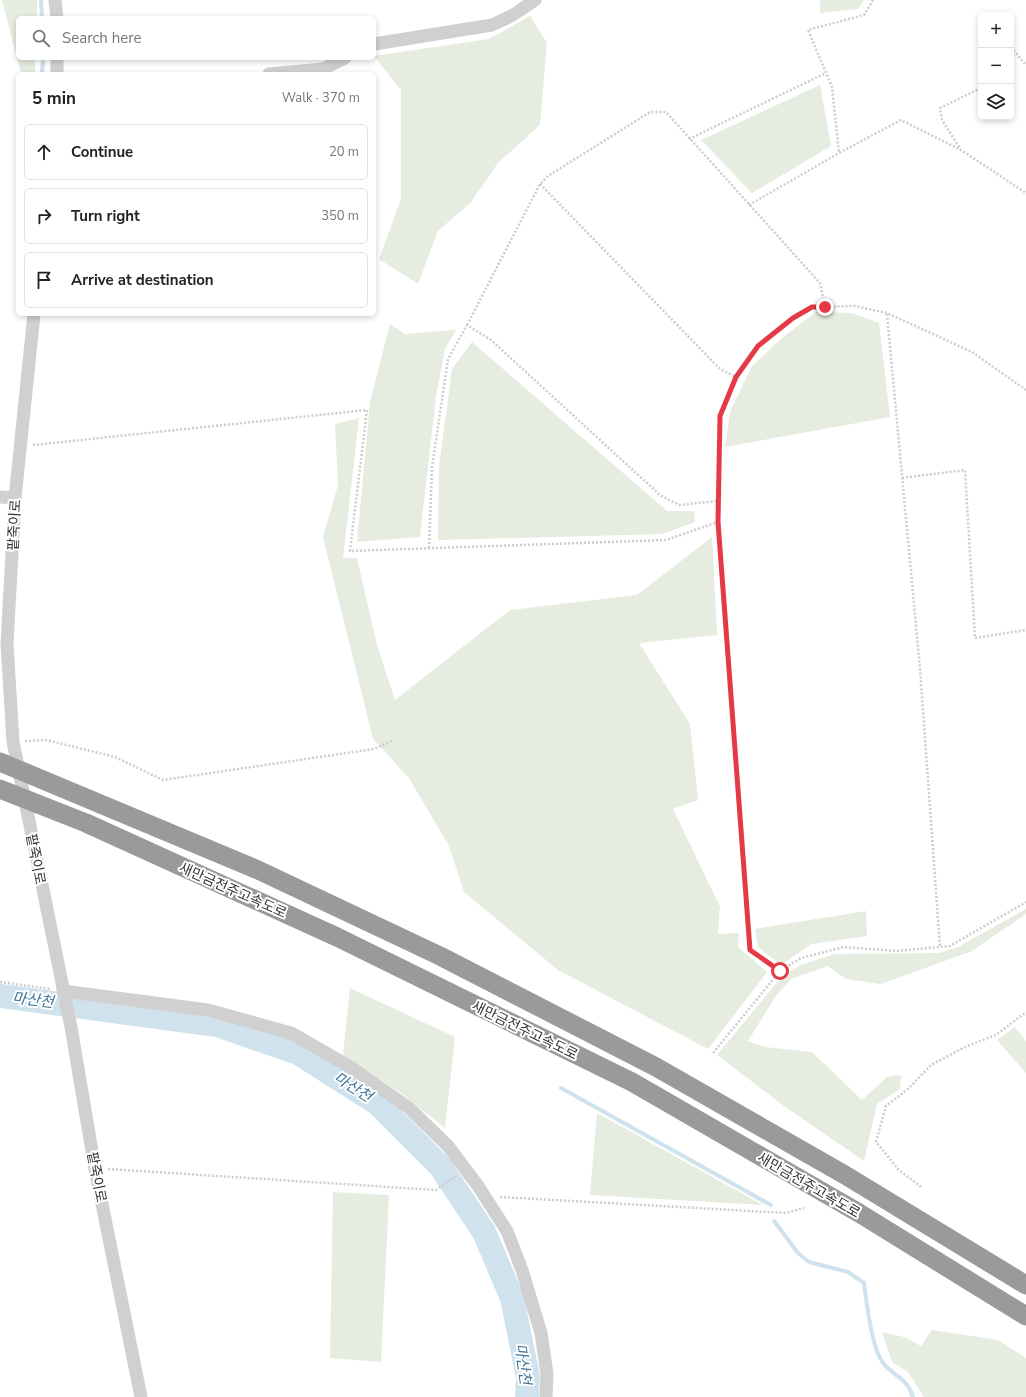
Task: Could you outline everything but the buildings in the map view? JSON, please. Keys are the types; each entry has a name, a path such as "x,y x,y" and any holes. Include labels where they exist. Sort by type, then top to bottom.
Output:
{"highway":[{"name":"새만금전주고속도로","path":"0,762 258,870 440,956 656,1067 845,1175 1026,1285"},
{"name":"새만금전주고속도로","path":"0,789 86,823 338,937 632,1082 859,1213 1026,1316"}],"street":[{"path":"55,0 57,16"},
{"path":"376,44 492,25 513,15 535,0"},
{"path":"57,60 57,72"},
{"path":"291,72 323,69 341,60"},
{"name":"팥죽이로","path":"34,316 15,498 7,644 13,742 69,1020 95,1169 141,1397"},
{"path":"0,497 15,498"},
{"path":"63,993 208,1010 291,1033 352,1068 409,1108 448,1146 485,1196 507,1231 522,1270 540,1333 547,1374 546,1397"}],"path":[{"path":"840,153 832,87 808,30 864,15 873,0"},
{"path":"1014,50 1026,65"},
{"path":"689,139 826,73"},
{"path":"961,150 942,120 940,108 978,89"},
{"path":"429,548 432,467 448,359 468,325 540,184 548,176 650,112 666,112 820,283 825,307"},
{"path":"749,205 901,120 961,150 1026,193"},
{"path":"540,184 720,370 736,377"},
{"path":"780,971 750,950 718,522 720,416 736,377 758,346 793,318 812,307 855,306 887,313 972,352 1026,390"},
{"path":"887,313 920,670 940,947"},
{"path":"468,325 492,340 660,495 679,505 718,501"},
{"path":"21,446 367,410 350,551 666,540 718,522"},
{"path":"902,478 965,470 975,638 1026,630"},
{"path":"13,742 46,740 114,757 163,780 374,749 392,741"},
{"path":"713,1053 780,971 801,958 844,947 896,952 950,946 1026,902"},
{"path":"0,982 63,993"},
{"path":"921,1187 899,1170 876,1142 886,1106 908,1089 931,1065 967,1046 996,1035 1026,1012"},
{"path":"95,1169 436,1190 466,1169"},
{"path":"485,1196 786,1213 804,1208"}],"shaded area":[{"path":"2,0 37,0 37,16 16,16 16,55"},
{"path":"820,0 864,0 858,9 820,13"},
{"path":"530,16 547,43 540,125 498,163 471,202 438,231 418,284 379,259 401,199 401,90 376,59 376,56 489,39"},
{"path":"17,60 35,60 35,72 20,72"},
{"path":"820,85 831,146 752,193 701,140"},
{"path":"816,312 852,313 879,323 890,417 725,447 730,412 752,366 783,337"},
{"path":"390,324 405,334 456,330 445,349 436,396 420,537 357,542 370,402"},
{"path":"472,342 667,511 694,511 695,522 662,534 438,540 439,466 452,369"},
{"path":"359,418 343,558 357,558 377,645 395,700 510,610 637,595 712,537 717,635 639,643 690,724 698,800 673,809 720,907 718,934 739,933 738,947 767,972 708,1049 558,970 464,892 449,846 409,778 373,739 323,537 338,485 335,424"},
{"path":"1026,909 1026,914 972,951 881,984 846,979 828,966 791,979 775,997 748,1041 765,1047 812,1052 862,1100 887,1077 901,1075 900,1089 877,1104 864,1161 784,1106 717,1055 784,974 803,964 835,954 940,953 958,947"},
{"path":"866,911 867,936 811,944 781,965 758,947 755,929"},
{"path":"350,988 455,1037 445,1128 402,1094 343,1055"},
{"path":"1015,1027 1026,1041 1026,1073 997,1040"},
{"path":"597,1113 763,1205 590,1195"},
{"path":"333,1192 389,1195 381,1362 330,1358"},
{"path":"932,1330 998,1340 1026,1358 1026,1397 924,1397 908,1372 892,1362 882,1332 904,1337 921,1346"}],"waterway":[{"path":"41,0 42,16"},
{"path":"42,72 43,60"},
{"name":"마산천","path":"0,996 217,1025 298,1053 378,1104 440,1166 484,1232 512,1298 528,1377 527,1397"},
{"path":"561,1088 771,1205"},
{"path":"774,1221 798,1253 809,1262 848,1272 864,1283 870,1324 879,1356 887,1368 904,1381 913,1397"}],"route":[{"path":"780,971 750,950 718,522 720,416 736,377 758,346 793,318 812,307 825,307"}]}
